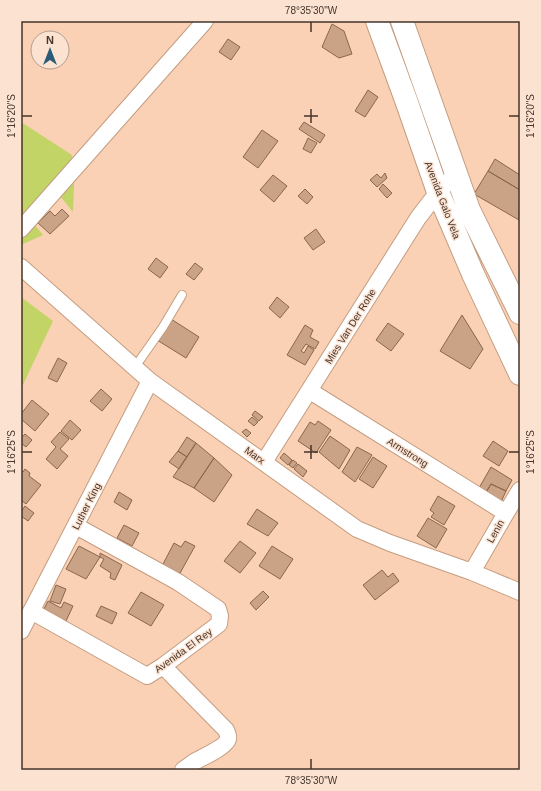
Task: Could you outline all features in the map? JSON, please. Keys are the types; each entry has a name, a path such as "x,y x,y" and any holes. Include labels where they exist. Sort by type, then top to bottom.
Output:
{"main road":[{"name":"Avenida Galo Vela","path":"377,21 438,192 473,274 520,374"},
{"name":"Avenida Galo Vela","path":"402,21 469,210 520,313"}],"street":[{"path":"21,228 205,21"},
{"name":"Mies Van Der Rohe","path":"264,462 418,218 438,192 456,174"},
{"name":"Marx","path":"21,267 150,381 357,528 390,543 472,572 520,592"},
{"name":"Luther King","path":"21,631 150,381"},
{"name":"Armstrong","path":"310,391 506,512"},
{"name":"Lenin","path":"472,572 520,490"},
{"name":"Avenida El Rey","path":"31,611 147,676 163,666 219,624 220,616 218,609 178,582 76,526"},
{"path":"163,666 226,730 228,735 226,743 183,770"}],"lane":[{"path":"135,367 163,327 182,295"}],"green space":[{"path":"21,122 72,155 74,186 73,212 56,191 29,218 43,235 21,245"},
{"path":"21,297 53,321 21,389"}],"building":[{"path":"332,24 344,31 352,54 339,58 322,47"},
{"path":"228,39 240,47 231,60 219,52"},
{"path":"368,90 378,97 365,117 355,111"},
{"path":"304,122 325,135 320,143 299,129"},
{"path":"262,130 278,141 258,168 243,157"},
{"path":"308,138 317,143 311,153 303,149"},
{"path":"495,159 520,175 520,190 488,171"},
{"path":"488,171 520,190 519,220 474,194"},
{"path":"385,173 387,178 377,187 370,180 377,174 381,178"},
{"path":"273,175 287,186 274,202 260,190"},
{"path":"383,184 392,193 387,198 379,189"},
{"path":"305,189 313,197 307,204 298,196"},
{"path":"62,209 69,216 50,234 38,223 50,211 55,216"},
{"path":"316,229 325,242 313,250 304,238"},
{"path":"156,258 168,267 160,278 148,269"},
{"path":"195,263 203,269 194,280 186,274"},
{"path":"277,297 289,307 280,318 269,308"},
{"path":"462,315 483,349 470,369 440,351"},
{"path":"171,319 199,337 186,358 157,340"},
{"path":"388,323 404,334 391,351 376,340"},
{"path":"305,325 313,330 310,337 319,342 315,349 306,344 301,351 304,353 308,346 314,350 305,365 287,355"},
{"path":"58,358 67,363 57,382 48,378"},
{"path":"101,389 112,399 102,411 90,401"},
{"path":"32,400 49,414 35,431 21,419 21,414"},
{"path":"255,411 263,417 259,421 252,415"},
{"path":"252,417 258,422 254,426 248,421"},
{"path":"70,420 81,430 72,440 61,431"},
{"path":"318,421 331,430 316,453 298,441 310,422 315,425"},
{"path":"246,429 251,433 247,437 242,432"},
{"path":"60,432 69,439 60,449 68,456 57,469 46,459 56,447 51,442"},
{"path":"25,434 32,440 26,447 21,443 21,438"},
{"path":"330,436 350,450 339,469 319,452"},
{"path":"187,437 196,443 187,457 178,451"},
{"path":"493,441 508,451 499,466 483,456"},
{"path":"196,443 214,458 194,488 173,477"},
{"path":"357,447 372,455 355,482 342,472"},
{"path":"178,451 187,457 179,469 169,462"},
{"path":"284,453 292,460 288,465 280,458"},
{"path":"373,457 387,466 373,488 359,479"},
{"path":"214,458 232,475 214,502 194,488"},
{"path":"293,460 297,463 293,468 289,465"},
{"path":"298,464 307,471 303,477 294,469"},
{"path":"491,467 512,480 506,491 491,484 485,494 479,488"},
{"path":"25,469 30,473 29,476 41,485 26,504 21,500 21,470 23,472"},
{"path":"491,484 506,491 501,502 485,494"},
{"path":"119,492 132,500 127,510 114,502"},
{"path":"438,496 455,506 444,525 431,517 434,513 430,510"},
{"path":"25,506 34,513 28,521 21,516 21,512"},
{"path":"257,509 278,523 268,536 247,524"},
{"path":"428,518 447,529 436,548 417,536"},
{"path":"124,525 139,533 132,546 117,538"},
{"path":"185,541 195,546 179,575 162,566 174,543 181,547"},
{"path":"240,541 256,553 240,573 224,561"},
{"path":"79,546 100,557 86,579 66,569"},
{"path":"272,546 293,559 280,579 259,566"},
{"path":"100,553 122,565 115,580 110,578 111,573 100,566 104,559 100,557"},
{"path":"382,570 388,577 393,573 399,581 375,600 363,585"},
{"path":"56,585 66,589 60,604 50,601"},
{"path":"263,591 269,597 256,610 250,603"},
{"path":"141,592 164,605 151,626 128,613"},
{"path":"48,601 61,608 64,602 73,606 66,621 43,611"},
{"path":"101,606 117,613 112,624 96,616"}]}
